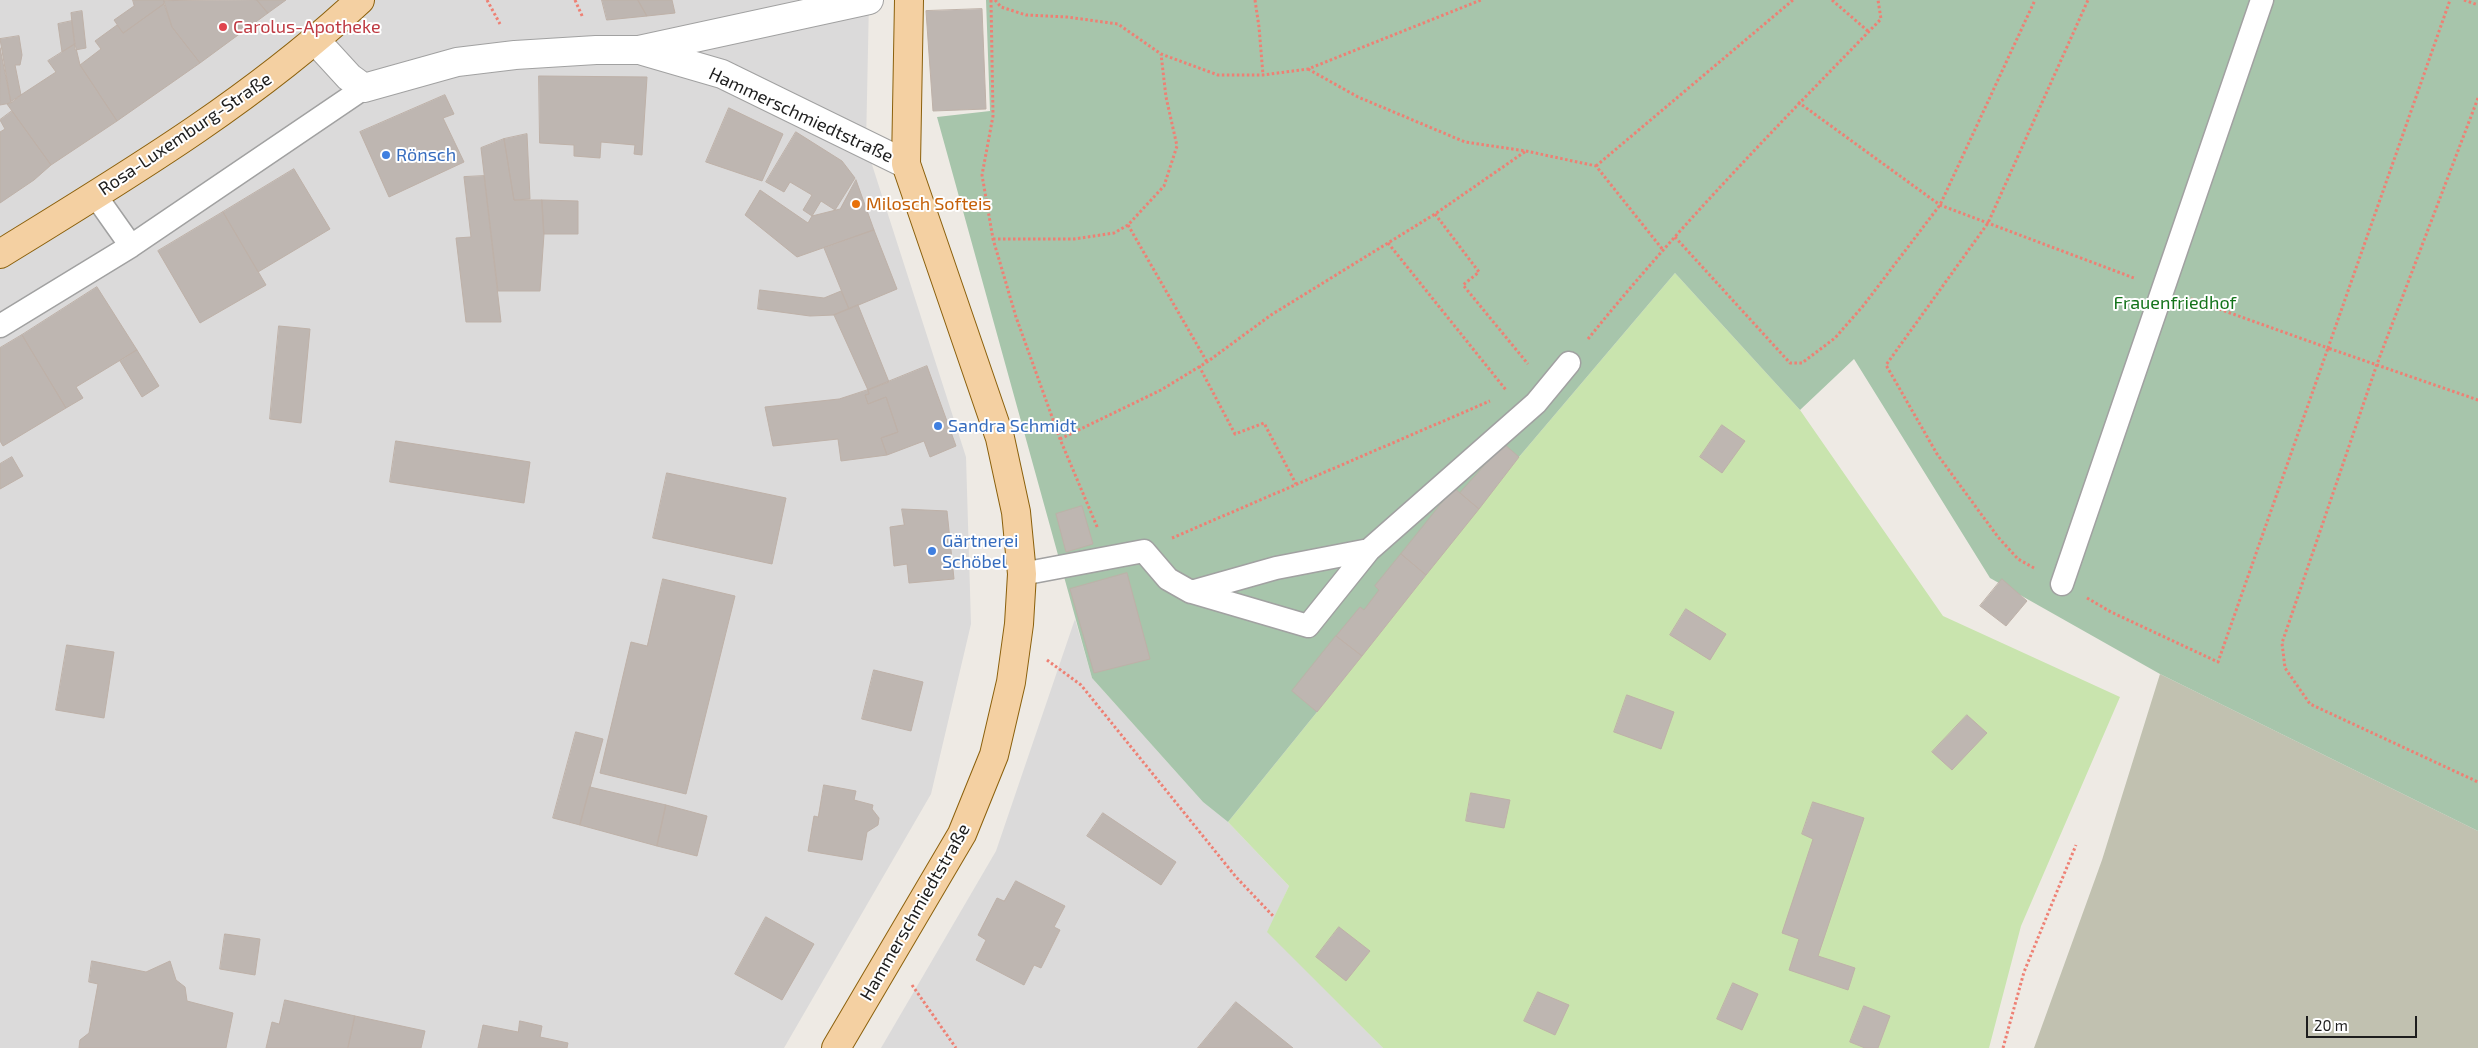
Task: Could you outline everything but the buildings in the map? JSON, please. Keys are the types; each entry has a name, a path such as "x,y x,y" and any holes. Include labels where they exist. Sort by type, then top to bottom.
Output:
{"main road":[{"name":"Rosa-Luxemburg-Straße","path":"0,254 95,195 258,86 316,41 360,0"},
{"name":"Hammerschmiedtstraße","path":"836,1048 966,826 994,756 1012,682 1022,574 1016,512 1000,438 906,164 909,0"}],"street":[{"name":"Hammerschmiedtstraße","path":"364,88 457,62 524,54 639,50 869,0"},
{"path":"316,41 349,77 364,88"},
{"name":"Hammerschmiedtstraße","path":"639,50 722,74 906,164"}],"lane":[{"path":"2062,584 2262,0"},
{"path":"0,326 131,246 364,88"},
{"path":"95,195 131,246"},
{"path":"1022,574 1144,551 1168,579 1191,592 1308,626 1370,550 1536,403 1569,363"},
{"path":"1191,592 1276,568 1370,550"}],"path":[{"path":"487,0 495,14"},
{"path":"575,0 579,10"},
{"path":"991,0 993,116 982,175 993,239 1016,317 1060,439 1109,557"},
{"path":"995,0 1001,7 1026,16 1067,17 1118,24 1161,54 1218,75 1263,75 1308,69 1481,0"},
{"path":"1255,0 1260,27 1263,75"},
{"path":"1596,166 1793,0"},
{"path":"1832,0 1868,32"},
{"path":"1435,214 1479,272 1463,285 1540,379 1569,363 1641,274 1798,102 1880,19 1878,0"},
{"path":"1675,237 1790,362 1802,363 1835,338 1863,306 1940,204 2035,0"},
{"path":"1988,223 2088,0"},
{"path":"2328,348 2450,0"},
{"path":"2464,0 2478,5"},
{"path":"993,239 1074,239 1114,234 1128,224 1164,186 1177,146 1161,54"},
{"path":"1308,69 1358,97 1465,142 1596,166 1663,250"},
{"path":"2478,98 2377,364 2282,643 2285,668 2310,704 2478,782"},
{"path":"1798,102 1940,204 2163,289 2478,400"},
{"path":"1060,439 1161,390 1207,362 1271,315 1435,214 1526,152"},
{"path":"1128,224 1207,362"},
{"path":"1388,243 1508,393"},
{"path":"1199,366 1235,434 1264,423 1296,484"},
{"path":"1144,551 1499,397"},
{"path":"1016,650 1052,662 1081,685 1236,877 1274,917"},
{"path":"2003,1048 2024,972 2076,845"},
{"path":"890,956 956,1048"}],"shaded area":[{"path":"0,0 869,0 866,146 966,457 971,624 931,794 784,1048 0,1048"},
{"path":"1075,619 1092,678 1203,802 1228,822 1289,886 1268,932 1383,1048 881,1048 996,851"},
{"path":"2160,674 2478,831 2478,1048 2034,1048 2102,860"}],"green space":[{"name":"Frauenfriedhof","path":"986,0 2478,0 2478,831 2160,674 1990,578 1854,359 1800,410 1675,273 1513,464 1228,822 1203,802 1092,678 937,117 990,111"},
{"path":"1675,273 1800,410 1943,616 2120,697 2021,926 1989,1048 1383,1048 1267,932 1289,886 1228,822 1513,464"}],"place":[{"name":"Carolus-Apotheke","path":"223,27"},
{"name":"Rönsch","path":"386,155"},
{"name":"Milosch Softeis","path":"856,204"},
{"name":"Sandra Schmidt","path":"938,426"},
{"name":"Gärtnerei Schöbel","path":"932,551"}]}
